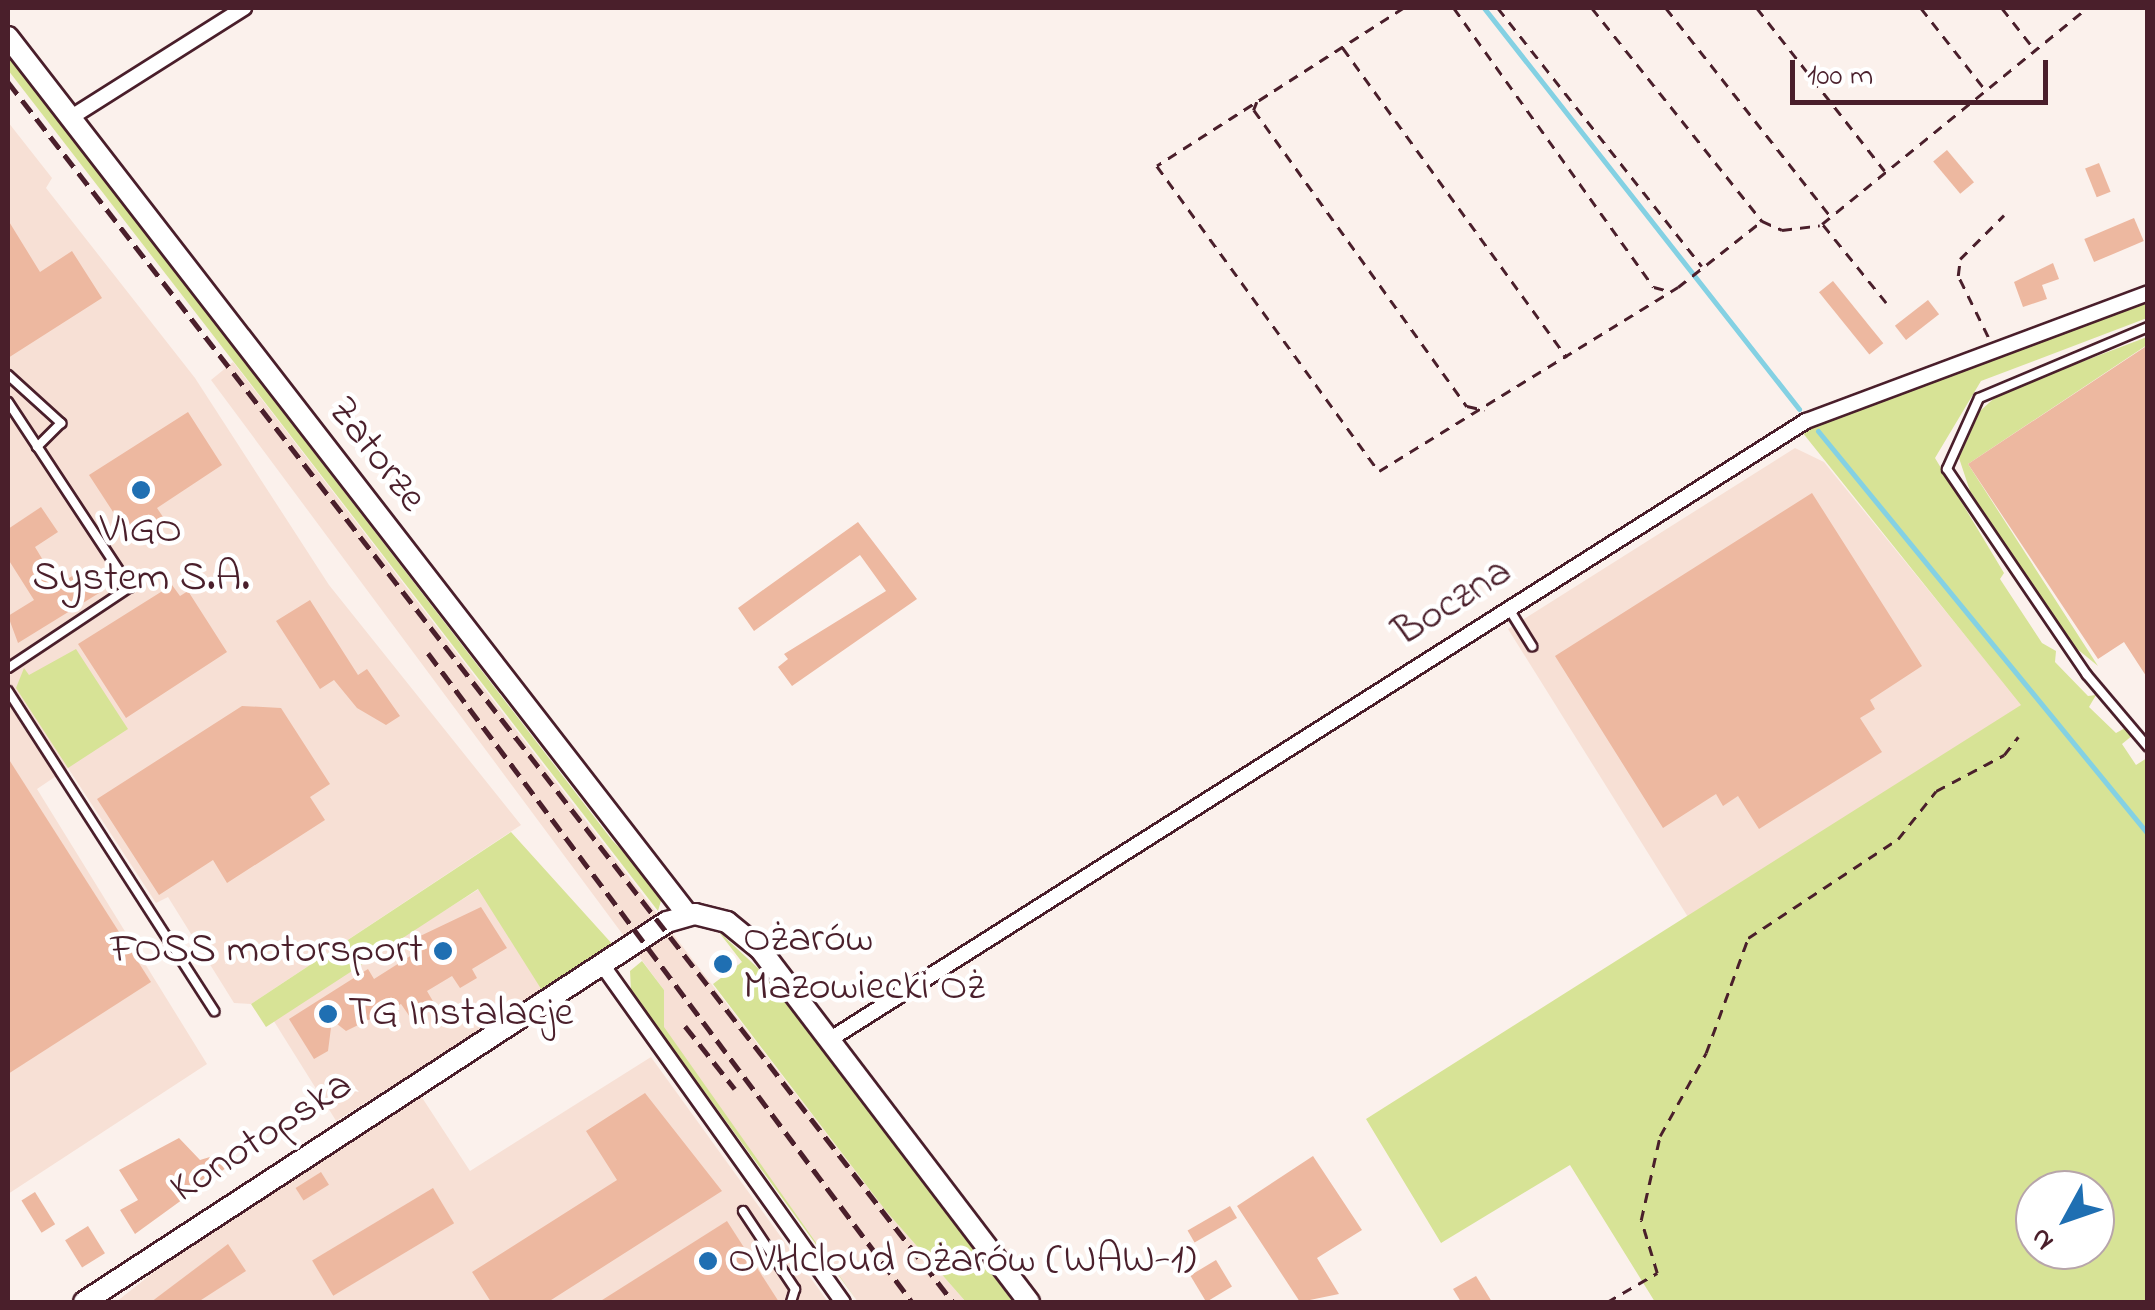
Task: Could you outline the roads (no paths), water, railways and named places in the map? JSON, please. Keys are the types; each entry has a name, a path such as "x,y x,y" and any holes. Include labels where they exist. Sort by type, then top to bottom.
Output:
{"main road":[{"name":"Zatorze","path":"8,37 688,914"},
{"name":"Konotopska","path":"84,1302 688,914"},
{"path":"688,914 719,918 745,934 1029,1302"}],"street":[{"path":"70,118 244,8"},
{"name":"Boczna","path":"829,1040 1806,421 2148,293"},
{"path":"603,966 838,1300"}],"lane":[{"path":"2148,327 1979,398 1947,469 2087,675 2148,747"},
{"path":"8,375 61,423 38,447"},
{"path":"8,402 130,586 8,668"},
{"path":"1509,610 1532,646"},
{"path":"8,691 214,1011"},
{"path":"743,1211 795,1288 791,1302"}],"waterway":[{"path":"1484,8 1799,409"},
{"path":"1818,431 2148,834"}],"railway":[{"path":"8,82 953,1302"},
{"path":"428,653 912,1302"},
{"path":"685,1026 735,1089"}],"place":[{"name":"VIGO System S.A.","path":"141,490"},
{"name":"FOSS motorsport","path":"443,951"},
{"name":"Ożarów Mazowiecki Oż","path":"723,964"},
{"name":"TG Instalacje","path":"328,1014"},
{"name":"OVHcloud Ożarów (WAW-1)","path":"708,1261"}]}
